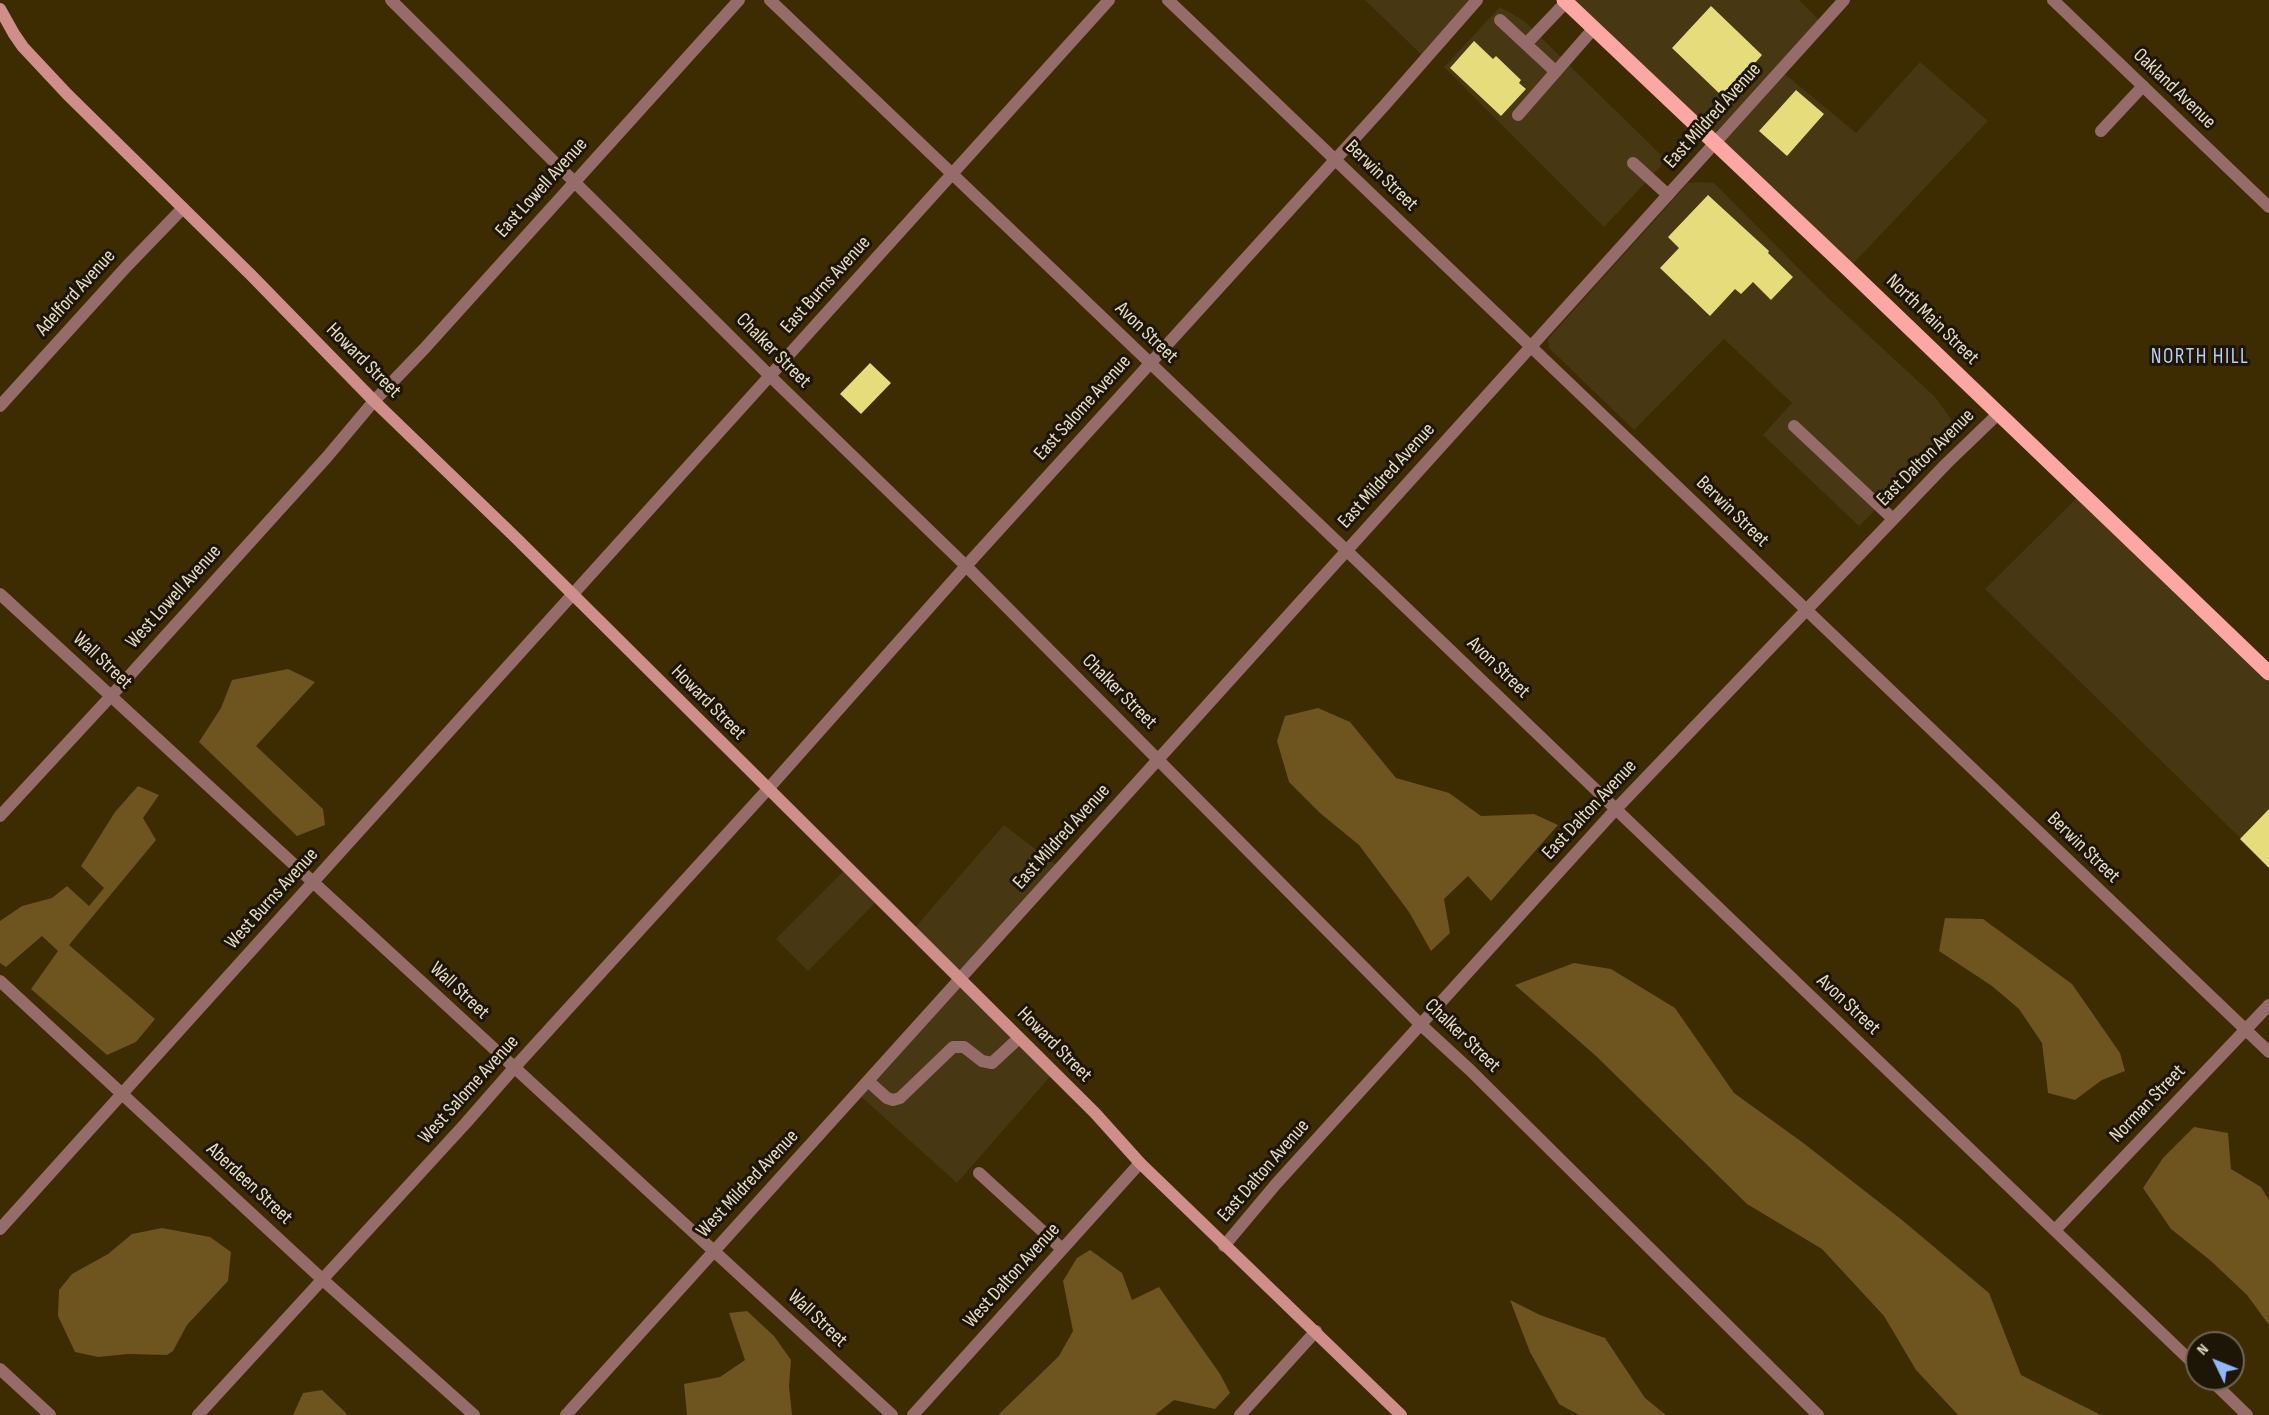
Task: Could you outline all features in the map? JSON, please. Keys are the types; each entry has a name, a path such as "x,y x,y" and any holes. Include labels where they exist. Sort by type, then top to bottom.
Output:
{"main road":[{"name":"North Main Street","path":"1565,1 2269,673"},
{"name":"Howard Street","path":"0,9 23,47 68,94 374,401 1095,1113 1140,1163 1401,1415"}],"street":[{"name":"Chalker Street","path":"392,0 1160,759 1420,1024 1470,1070 1818,1415"},
{"name":"East Lowell Avenue","path":"374,401 424,349 739,0"},
{"name":"Avon Street","path":"770,0 2185,1355"},
{"name":"East Burns Avenue","path":"573,595 1109,0"},
{"name":"Berwin Street","path":"1168,0 2269,1052"},
{"name":"East Salome Avenue","path":"768,789 1477,0"},
{"name":"East Mildred Avenue","path":"960,980 1265,639 1844,0"},
{"name":"Oakland Avenue","path":"2053,0 2269,207"},
{"path":"1526,44 1565,1"},
{"path":"1500,20 1556,72"},
{"path":"1518,115 1594,28"},
{"path":"2101,131 2143,86"},
{"path":"1633,163 1668,195"},
{"name":"Adelford Avenue","path":"0,406 183,208"},
{"name":"West Lowell Avenue","path":"0,816 327,458 374,401"},
{"name":"East Dalton Avenue","path":"1224,1246 1276,1184 1616,809 1893,519 1999,413"},
{"path":"1794,426 1893,519"},
{"name":"Wall Street","path":"0,594 892,1415"},
{"name":"West Burns Avenue","path":"0,1229 573,595"},
{"name":"West Salome Avenue","path":"198,1415 768,789"},
{"name":"West Mildred Avenue","path":"566,1415 960,980"},
{"name":"Aberdeen Street","path":"0,981 323,1280 474,1415"},
{"name":"Norman Street","path":"2055,1230 2269,1005"},
{"path":"868,1081 887,1098 893,1100 900,1098 953,1047 964,1047 982,1061 992,1063 1018,1038"},
{"name":"West Dalton Avenue","path":"913,1415 1140,1163"},
{"path":"979,1173 1062,1249"},
{"path":"1240,1415 1316,1331"},
{"path":"0,1369 50,1415"},
{"path":"2222,1391 2247,1415"}],"shaded area":[{"path":"1365,0 1477,0 1426,59"},
{"path":"1564,0 1799,0 1822,23 1780,70 1856,133 1920,62 1988,121 1848,269"},
{"path":"1500,7 1523,20 1662,156 1661,166 1604,227 1444,67"},
{"path":"1688,183 1714,183 1828,298 1935,397 1951,419 1952,434 1859,526 1763,435 1792,403 1724,339 1634,430 1549,348 1548,339"},
{"path":"2082,493 2269,673 2269,866 1985,589"},
{"path":"288,669 315,682 256,746 323,809 325,825 297,836 199,742 221,708 232,680"},
{"path":"1318,708 1350,722 1396,778 1449,793 1481,816 1534,814 1558,825 1491,901 1468,876 1444,899 1450,933 1431,951 1409,912 1359,845 1320,813 1289,782 1277,741 1285,716"},
{"path":"138,786 159,795 143,818 156,840 69,945 155,1019 136,1042 107,1055 31,989 58,951 42,936 6,967 0,963 0,921 22,906 52,898 67,886 89,906 104,888 81,866 115,812"},
{"path":"1004,825 1060,868 961,980 1054,1072 957,1183 857,1093 960,980 912,931"},
{"path":"847,868 879,899 808,971 776,939"},
{"path":"1945,918 1983,919 2072,984 2120,1053 2125,1071 2102,1080 2075,1100 2048,1093 2042,1043 2019,1009 1992,986 1939,951"},
{"path":"1574,963 1611,969 1675,1008 1734,1093 1802,1142 1902,1220 1989,1293 2021,1375 2101,1415 1958,1415 1916,1370 1884,1316 1822,1249 1747,1204 1596,1056 1515,985"},
{"path":"2194,1127 2228,1133 2231,1169 2261,1187 2269,1200 2269,1325 2247,1295 2211,1261 2171,1229 2143,1188 2163,1158"},
{"path":"162,1228 210,1237 231,1252 228,1281 187,1325 173,1351 167,1355 128,1354 98,1357 75,1352 58,1316 59,1290 72,1274 108,1254 132,1234"},
{"path":"1090,1250 1122,1273 1132,1300 1159,1287 1220,1374 1230,1393 1215,1409 1174,1400 1155,1415 998,1415 1059,1356 1073,1331 1063,1281 1077,1258"},
{"path":"1510,1300 1540,1315 1605,1338 1645,1398 1666,1415 1579,1415 1559,1404 1530,1352"},
{"path":"747,1311 774,1336 791,1360 789,1386 792,1415 687,1415 684,1384 720,1377 745,1360 729,1313"},
{"path":"322,1390 348,1415 293,1415 303,1393"}],"building":[{"path":"1711,6 1762,55 1728,94 1720,94 1672,48"},
{"path":"1474,41 1493,59 1496,56 1521,80 1519,83 1526,89 1501,116 1450,68"},
{"path":"1796,90 1824,114 1787,156 1759,131"},
{"path":"1708,195 1769,251 1768,253 1793,277 1771,300 1753,282 1741,294 1735,289 1710,316 1660,268 1679,248 1668,237"},
{"path":"870,363 891,383 861,414 840,394"},
{"path":"2269,809 2269,868 2240,839"}],"district":[{"name":"NORTH HILL","path":"2200,358"}]}
